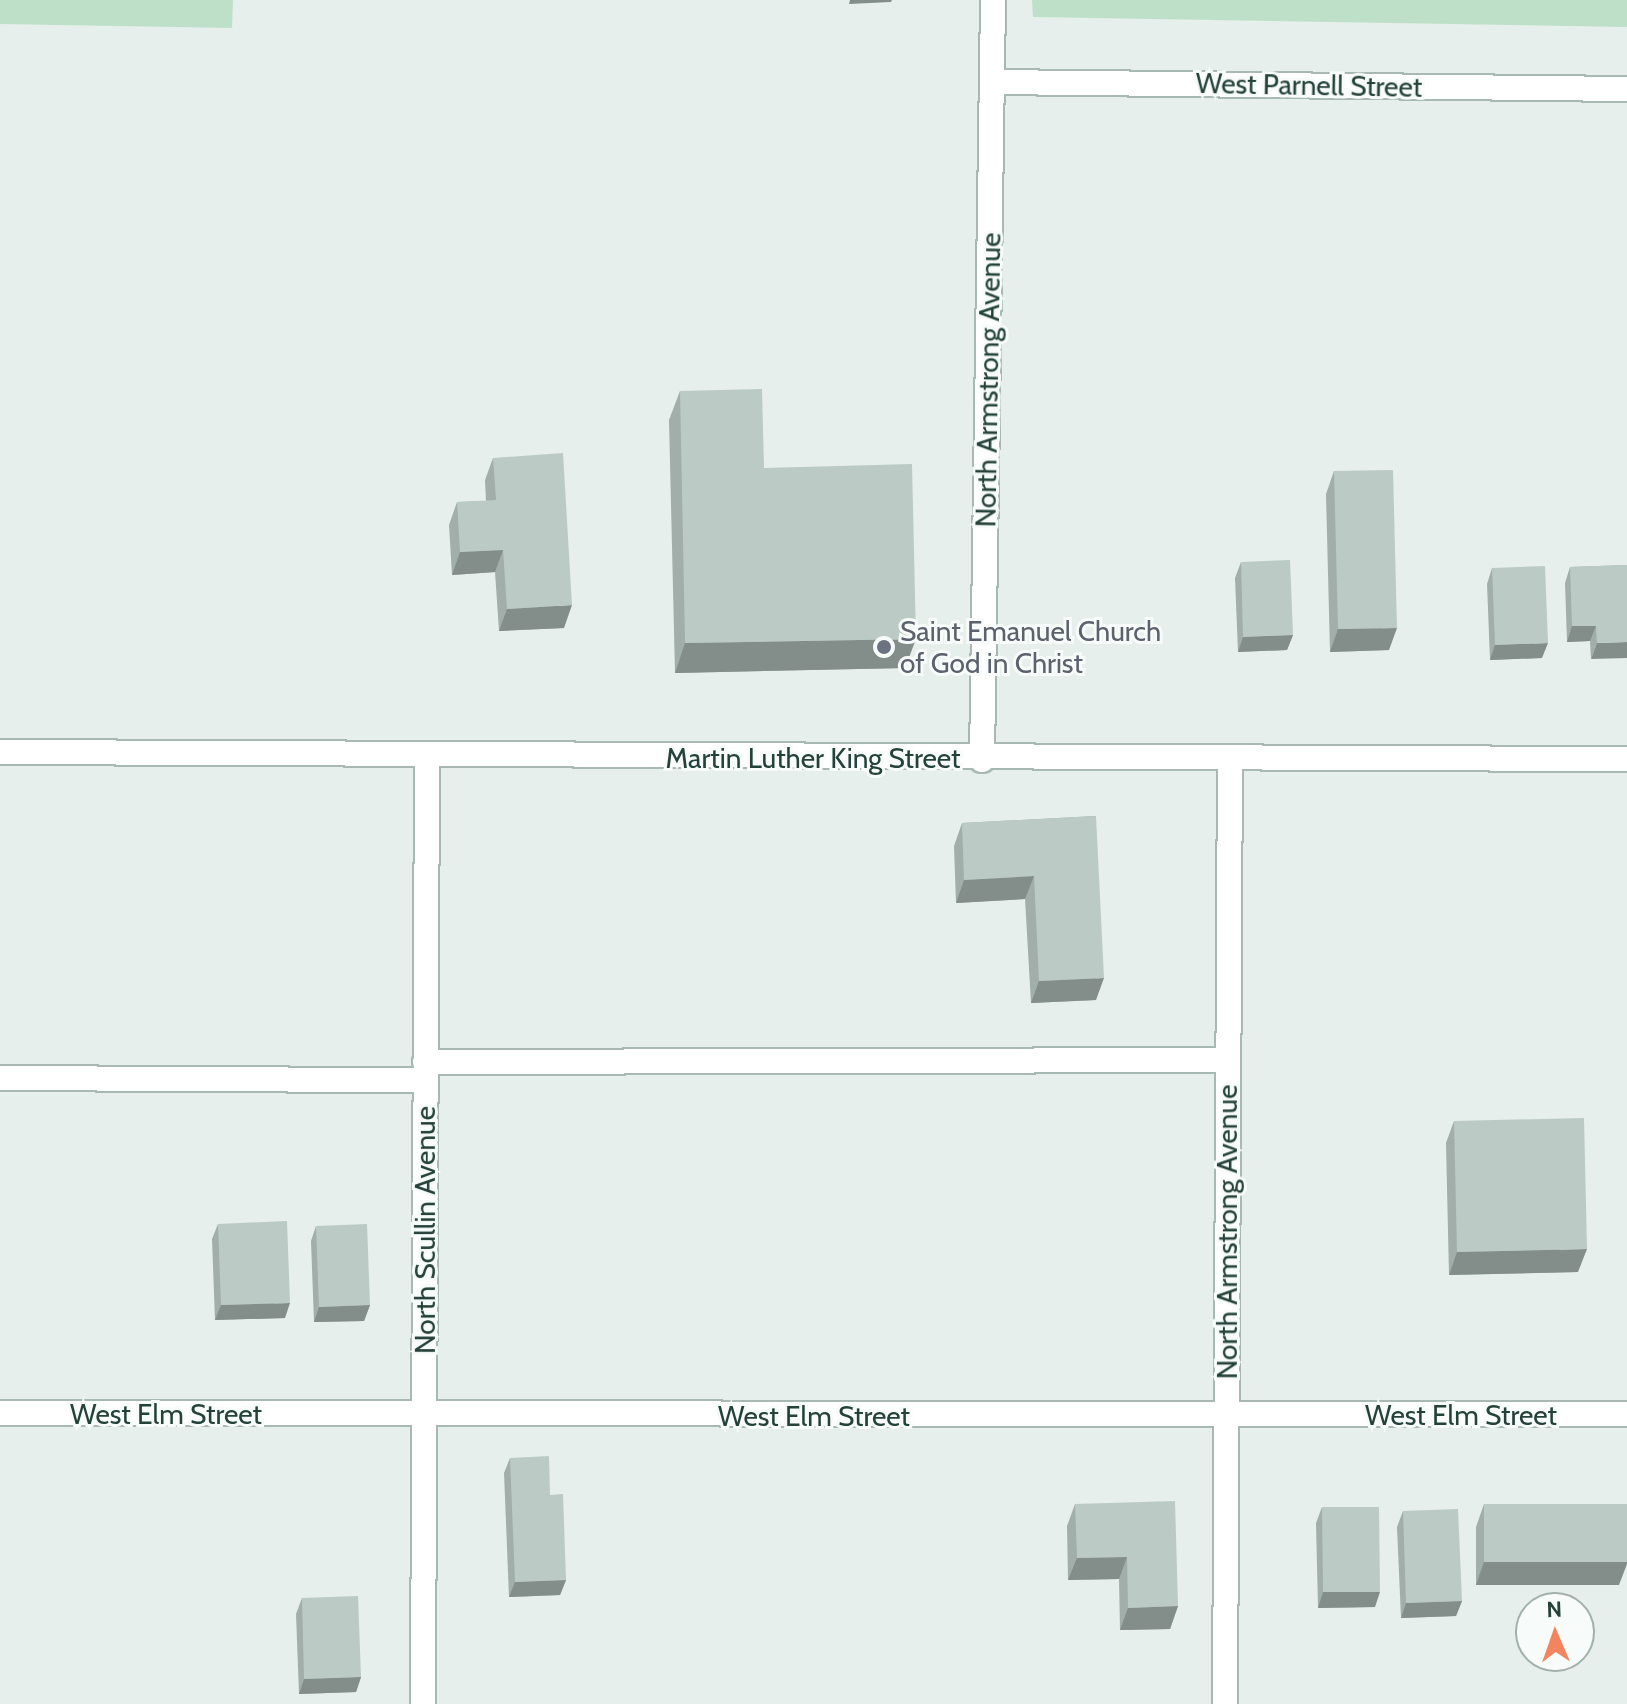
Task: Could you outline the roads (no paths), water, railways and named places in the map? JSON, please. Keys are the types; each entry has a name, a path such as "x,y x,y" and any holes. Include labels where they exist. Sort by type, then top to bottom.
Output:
{"street":[{"name":"North Armstrong Avenue","path":"982,760 993,0"},
{"name":"West Parnell Street","path":"992,82 1627,89"},
{"name":"Martin Luther King Street","path":"0,752 982,760 1627,759"},
{"name":"North Scullin Avenue","path":"423,1704 427,756"},
{"name":"North Armstrong Avenue","path":"1225,1704 1230,760"},
{"path":"0,1078 1228,1060"},
{"name":"West Elm Street","path":"0,1413 1227,1417 1627,1414"}],"place":[{"name":"Saint Emanuel Church of God in Christ","path":"884,647"}]}
